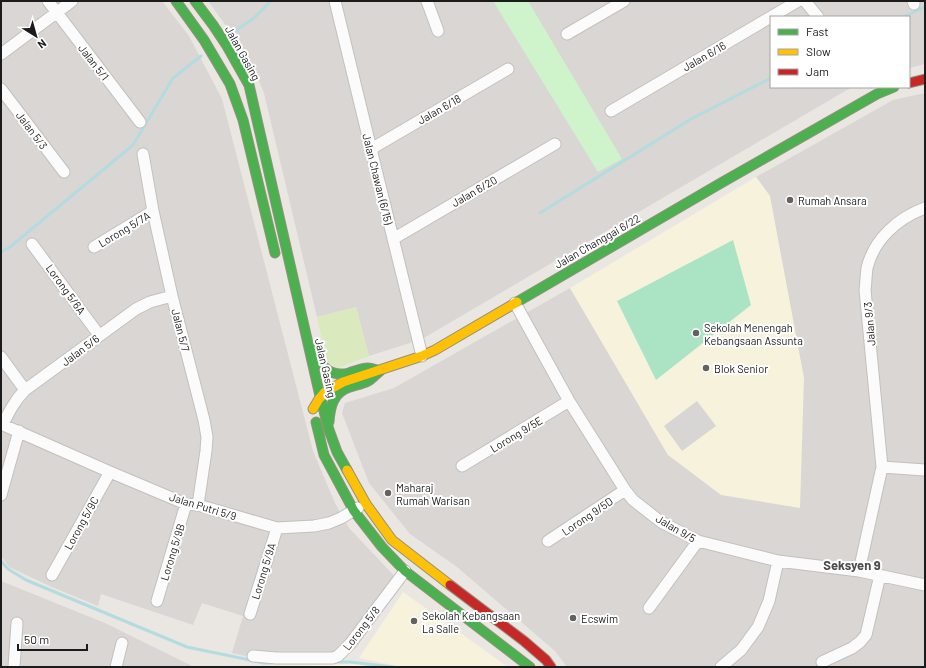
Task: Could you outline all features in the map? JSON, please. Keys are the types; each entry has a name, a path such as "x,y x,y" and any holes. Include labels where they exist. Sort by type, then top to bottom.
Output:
{"main road":[{"path":"176,1 204,40 230,84 243,120 278,264"},
{"name":"Jalan Gasing","path":"195,1 219,33 249,85 320,396 329,430 337,452 366,504 392,540 524,641 552,667"},
{"path":"910,83 925,79"},
{"name":"Jalan Changgai 6/22","path":"313,409 320,396 332,388 343,382 380,371 435,350 727,179 875,90 891,88"},
{"path":"308,345 325,368 332,372 347,374 368,368 380,371"},
{"path":"329,430 330,410 333,400 337,394 343,389 370,381 380,371"},
{"name":"Jalan Gasing","path":"309,394 324,455 354,511 382,547 405,571 530,667"}],"street":[{"name":"Jalan 5/1","path":"48,1 140,122"},
{"path":"1,54 72,1"},
{"name":"Jalan Chawan (6/15)","path":"335,1 370,149 422,356"},
{"path":"427,1 438,31"},
{"path":"567,34 624,1"},
{"name":"Jalan 6/16","path":"772,16 798,1"},
{"path":"805,1 817,16"},
{"name":"Jalan 6/16","path":"611,111 770,17"},
{"name":"Jalan 6/18","path":"370,149 508,69"},
{"name":"Jalan 5/3","path":"1,89 64,172"},
{"name":"Jalan 6/20","path":"393,239 555,144"},
{"name":"Jalan 5/7","path":"143,154 153,211 172,296 204,420 206,451 198,505"},
{"name":"Jalan 9/3","path":"859,571 882,467 865,290 867,269 872,254 880,240 892,227 903,218 925,208"},
{"name":"Lorong 5/7A","path":"94,247 153,211"},
{"name":"Lorong 5/6A","path":"32,244 99,335"},
{"name":"Jalan 5/6","path":"2,424 18,398 25,390 136,309 150,302 172,296"},
{"name":"Jalan 9/5","path":"515,303 569,402 625,490 634,500 661,522 698,541 778,560 859,571 925,585"},
{"path":"1,357 25,390"},
{"name":"Lorong 9/5E","path":"462,466 569,402"},
{"name":"Jalan Putri 5/9","path":"2,424 186,504 198,505 277,528 314,526 329,523 366,504"},
{"path":"1,495 19,431"},
{"path":"882,467 925,470"},
{"name":"Lorong 5/9C","path":"52,575 110,472"},
{"name":"Lorong 9/5D","path":"548,542 625,490"},
{"name":"Lorong 5/9B","path":"157,601 186,504"},
{"name":"Lorong 5/9A","path":"250,614 277,528"},
{"path":"649,608 698,541"},
{"path":"721,667 741,650 758,627 769,601 778,560"},
{"name":"Lorong 5/8","path":"254,656 276,658 333,658 338,656 350,644 405,571"},
{"path":"822,662 856,646 863,639 868,630 880,575"},
{"path":"14,667 17,623"},
{"path":"116,667 122,643"}],"shaded area":[{"path":"1,1 162,1 189,36 222,99 313,451 335,503 349,528 400,582 343,658 263,660 232,653 243,616 202,603 193,625 101,594 98,606 9,567 1,556"},
{"path":"208,1 925,1 925,64 910,68 910,16 770,16 770,88 850,88 422,339 369,356 356,307 317,317 264,93 246,53"},
{"path":"925,93 925,667 567,667 555,651 457,567 410,534 369,483 342,413 345,403 394,388 570,288 668,455 770,196 756,177 893,100"},
{"name":"Sekolah Menengah Kebangsaan Assunta","path":"756,177 770,196 804,378 800,508 721,495 668,455 570,288"},
{"path":"697,401 716,426 682,451 664,426"},
{"path":"1,581 105,623 194,667 1,667"},
{"name":"Sekolah Kebangsaan La Salle","path":"403,592 508,667 402,667 359,658"},
{"path":"360,664 368,667 273,667 273,666"}],"green space":[{"path":"493,1 528,1 622,159 598,172"},
{"path":"733,240 751,305 656,380 617,301"},
{"path":"356,307 369,356 338,368 327,363 317,317"}],"waterway":[{"path":"228,36 254,18 271,1"},
{"path":"905,16 925,7"},
{"path":"1,252 10,247 133,145 173,78 201,56"},
{"path":"540,213 691,119 770,79"},
{"path":"1,561 8,569 26,580 187,647 264,663 271,663"},
{"path":"335,662 350,662 393,667"}],"traffic: fast":[{"path":"176,1 204,40 230,84 243,120 275,253"},
{"path":"195,1 227,46 249,85 320,396 329,430 337,452 347,470"},
{"path":"517,302 721,183 877,94 892,88"},
{"path":"312,350 322,365 326,369 336,374 349,373 365,368 380,371"},
{"path":"329,422 330,411 336,396 344,389 368,381 380,371"},
{"path":"316,422 324,455 354,511 382,547 405,571 530,667"}],"traffic: slow":[{"path":"313,409 325,392 343,382 422,356 435,350 517,302"},
{"path":"347,470 366,504 392,540 450,585"}],"traffic: jam":[{"path":"910,83 925,79"},
{"path":"450,585 524,641 546,660 551,667"}],"place":[{"name":"Rumah Ansara","path":"790,200"},
{"name":"Sekolah Menengah Kebangsaan Assunta","path":"696,333"},
{"name":"Blok Senior","path":"706,368"},
{"name":"Maharaj Rumah Warisan","path":"388,493"},
{"name":"Ecswim","path":"573,618"},
{"name":"Sekolah Kebangsaan La Salle","path":"414,621"}],"district":[{"name":"Seksyen 9","path":"852,565"}]}
